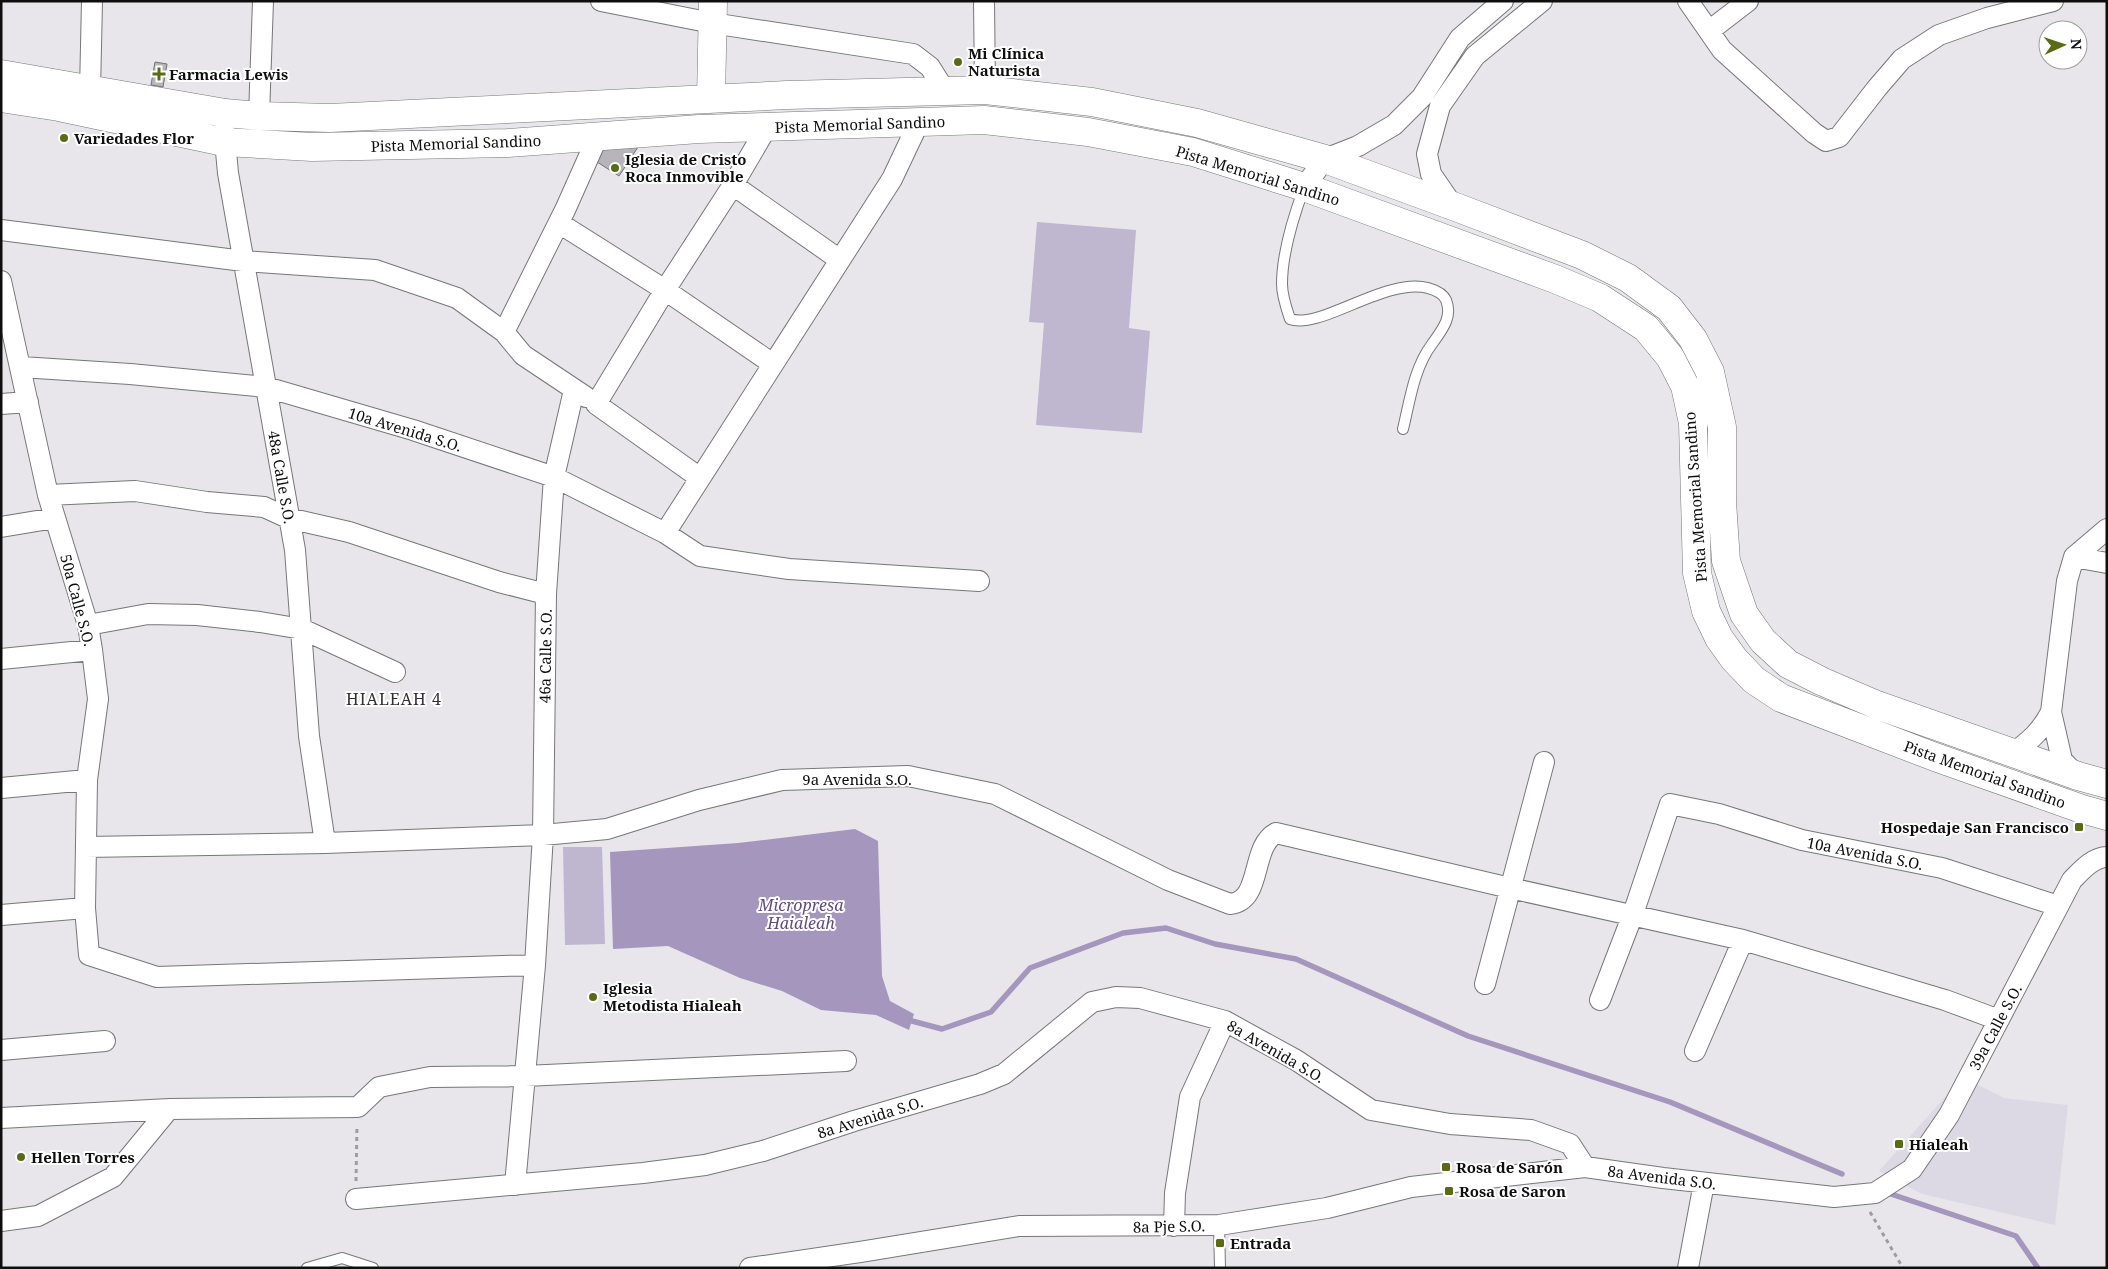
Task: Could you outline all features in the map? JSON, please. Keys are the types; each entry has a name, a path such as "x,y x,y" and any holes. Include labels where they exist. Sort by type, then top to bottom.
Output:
{"main road":[{"path":"711,99 713,12"},
{"name":"Pista Memorial Sandino","path":"1,74 225,113 330,118 711,99 984,90 1092,102 1197,123 1325,159 1582,255 1628,278 1669,308 1693,339 1710,372 1722,427 1722,502 1726,561 1744,614 1763,641 1788,664 1821,681 1878,705 2078,776 2107,784"},
{"name":"Pista Memorial Sandino","path":"1,98 59,107 224,142 312,147 508,144 699,129 984,120 1088,132 1192,152 1304,187 1555,279 1600,298 1646,328 1670,357 1681,379 1693,423 1697,573 1706,611 1719,638 1734,659 1754,680 1781,698 1926,754 2107,816"}],"street":[{"path":"90,91 92,1"},
{"path":"259,116 263,1"},
{"path":"601,1 713,12 913,54 930,67 944,91"},
{"path":"984,1 984,90"},
{"path":"1304,187 1325,159 1358,146 1394,125 1422,97 1460,38 1503,1"},
{"path":"1453,206 1431,174 1427,154 1440,106 1475,56 1542,1"},
{"path":"1688,1 1722,50 1814,133 1826,141 1839,137 1902,59 1939,35 1988,18 2054,1"},
{"path":"1709,32 1748,1"},
{"path":"1422,97 1440,106"},
{"name":"48a Calle S.O.","path":"225,113 224,142 243,261 295,550 309,736 325,843"},
{"path":"665,533 892,179 920,122"},
{"path":"596,404 665,290 768,127"},
{"path":"504,332 559,222 598,136"},
{"path":"733,185 840,260"},
{"path":"559,222 665,290 773,364"},
{"path":"1,230 243,261 375,270 457,298 504,332 523,355 700,478"},
{"name":"50a Calle S.O.","path":"3,291 48,495 88,625 92,650 98,699 87,780 85,908 89,955 157,977 535,965"},
{"name":"10a Avenida S.O.","path":"20,367 130,374 266,387 412,430 554,477 665,533 700,556 790,569 979,581"},
{"name":"46a Calle S.O.","path":"515,1185 535,965 543,835 546,594 554,477 574,390"},
{"path":"1,404 28,402"},
{"path":"48,495 135,491 207,502 264,507 288,518 349,532 499,582 546,594"},
{"path":"1,527 55,518"},
{"path":"2013,753 2032,739 2044,726 2051,712 2067,580 2074,556 2107,529"},
{"path":"2074,556 2107,563"},
{"path":"88,625 148,614 206,616 260,622 302,629 395,672"},
{"path":"1,659 92,650"},
{"path":"2051,712 2062,760 2078,776"},
{"path":"1485,984 1544,762"},
{"name":"9a Avenida S.O.","path":"86,847 325,843 543,835 607,829 699,800 782,780 908,776 995,794 1168,880 1230,904 1238,903 1246,898 1256,874 1263,844 1276,833 1510,888"},
{"path":"1,788 87,780"},
{"name":"10a Avenida S.O.","path":"1633,914 1670,804 1719,814 1802,840 1942,868 2058,906"},
{"name":"39a Calle S.O.","path":"1868,1195 1912,1168 1949,1115 2072,880 2085,867 2102,857 2107,857"},
{"path":"1510,888 1743,940 1945,1000 1999,1020"},
{"path":"1,915 85,908"},
{"path":"1600,1000 1633,914"},
{"path":"1695,1050 1743,940"},
{"name":"8a Avenida S.O.","path":"356,1199 705,1165 763,1151 854,1121 980,1084 1004,1074 1092,1002 1116,997 1140,998 1225,1021 1296,1060 1371,1110 1450,1124 1531,1130 1570,1144 1585,1167 1704,1183 1834,1197 1868,1195"},
{"path":"1174,1226 1175,1192 1190,1097 1225,1021"},
{"path":"1,1050 104,1041"},
{"path":"1,1118 169,1109 358,1107 379,1087 430,1077 525,1076 846,1061"},
{"path":"1,1221 38,1216 113,1177 169,1109"},
{"name":"8a Pje S.O.","path":"750,1268 1018,1226 1219,1225 1327,1208 1411,1187 1585,1167"},
{"path":"1688,1268 1704,1183"}],"lane":[{"path":"1304,187 1294,216 1283,272 1282,284 1290,318 1298,322 1323,315 1395,288 1418,286 1435,290 1445,297 1449,308 1446,325 1421,360 1403,429"},
{"path":"1219,1225 1220,1268"},
{"path":"307,1268 342,1258 373,1268"}],"path":[{"path":"356,1199 358,1107"},
{"path":"1868,1195 1903,1268"}],"shaded area":[{"path":"1037,222 1136,230 1129,328 1150,331 1142,433 1036,425 1044,323 1029,322"},
{"path":"563,847 602,847 605,944 565,945"},
{"path":"1963,1077 2004,1098 2068,1105 2055,1225 1922,1194 1879,1171"}],"water":[{"name":"Micropresa Haialeah","path":"855,829 878,841 882,976 890,1001 914,1014 909,1030 876,1015 821,1010 782,991 740,978 668,946 613,949 610,852 738,843"}],"building":[{"name":"Farmacia Lewis","path":"155,62 167,64 163,87 151,85"},
{"name":"Iglesia de Cristo Roca Inmovible","path":"640,144 619,176 594,160 603,146"}],"waterway":[{"path":"912,1021 942,1029 991,1012 1030,968 1123,933 1166,928 1215,944 1296,959 1468,1036 1670,1102 1842,1174"},
{"path":"1885,1192 2016,1236 2038,1268"}],"place":[{"name":"Mi Clínica Naturista","path":"958,62"},
{"name":"Farmacia Lewis","path":"159,74"},
{"name":"Variedades Flor","path":"64,138"},
{"name":"Iglesia de Cristo Roca Inmovible","path":"615,168"},
{"name":"Hospedaje San Francisco","path":"2079,827"},
{"name":"Iglesia Metodista Hialeah","path":"593,997"},
{"name":"Hialeah","path":"1899,1144"},
{"name":"Hellen Torres","path":"21,1157"},
{"name":"Rosa de Sarón","path":"1446,1167"},
{"name":"Rosa de Saron","path":"1449,1191"},
{"name":"Entrada","path":"1220,1243"}],"district":[{"name":"HIALEAH 4","path":"394,699"}]}
